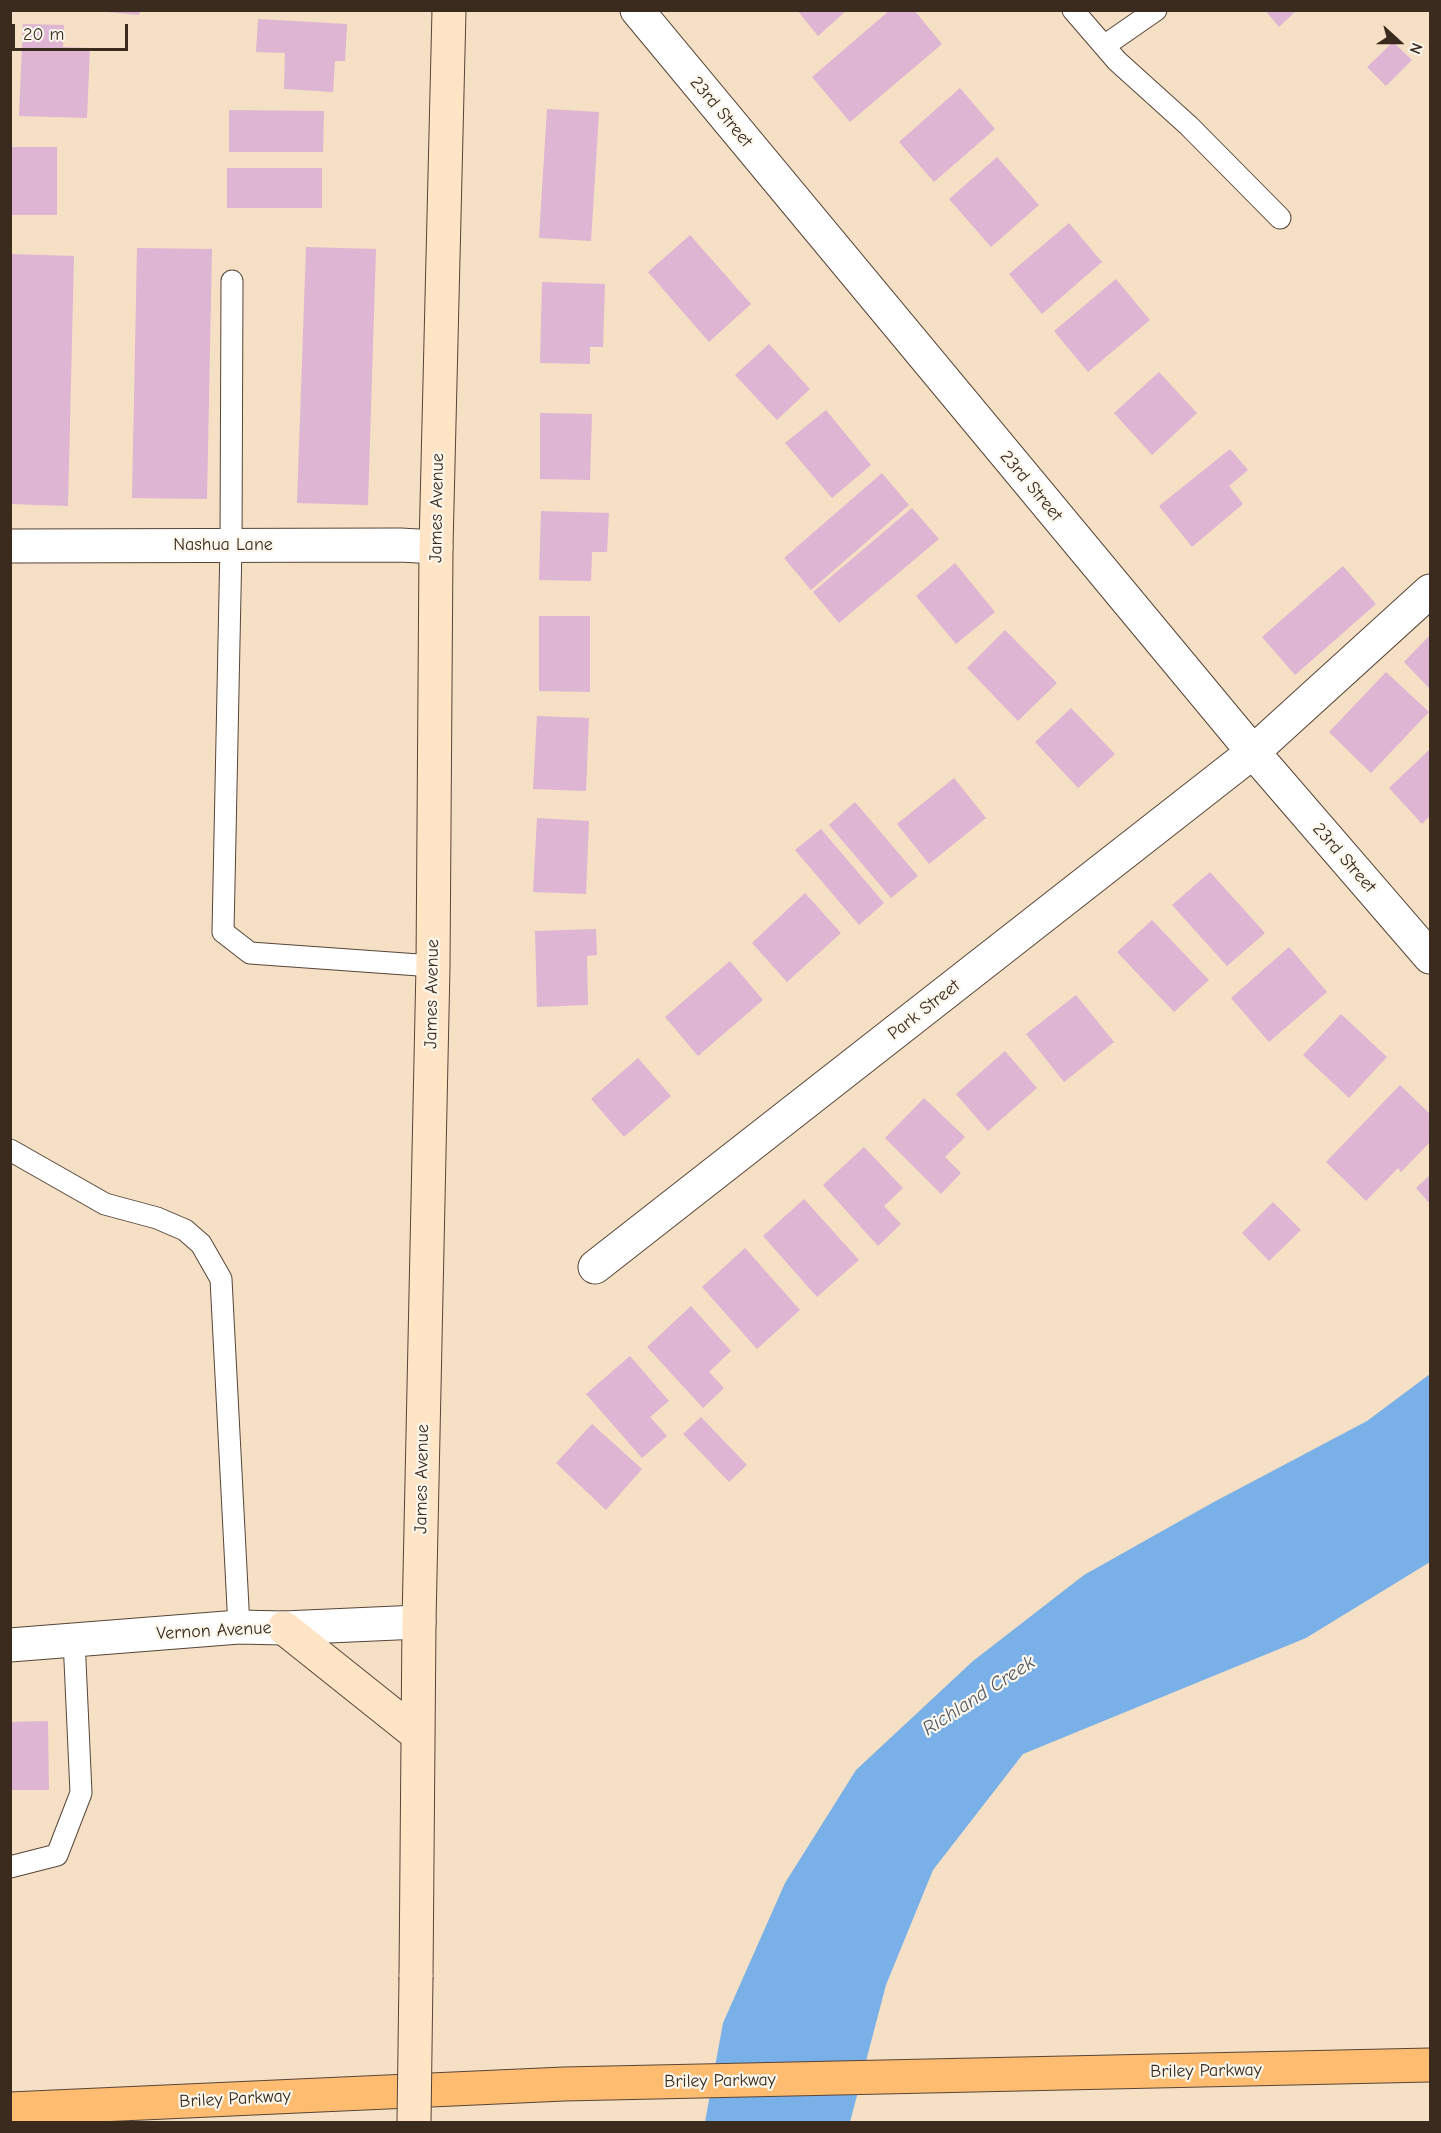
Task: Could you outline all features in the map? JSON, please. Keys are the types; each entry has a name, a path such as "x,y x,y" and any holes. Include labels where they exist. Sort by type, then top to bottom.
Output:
{"highway":[{"name":"Briley Parkway","path":"10,2109 564,2084 1431,2065"}],"street":[{"name":"James Avenue","path":"414,2122 418,1622 433,966 436,548 449,10"},
{"name":"23rd Street","path":"637,10 1253,752 1431,957"},
{"name":"Nashua Lane","path":"10,546 400,545 436,548"},
{"name":"Park Street","path":"595,1267 1253,752 1431,591"},
{"name":"Vernon Avenue","path":"10,1645 239,1627 284,1628 418,1622"},
{"path":"284,1628 418,1735"}],"lane":[{"path":"1073,10 1117,61 1190,126 1280,218"},
{"path":"1104,46 1156,10"},
{"path":"232,281 231,545 223,932 250,953 433,966"},
{"path":"10,1150 105,1204 157,1218 185,1230 201,1244 221,1279 239,1627"},
{"path":"10,1867 57,1855 81,1793 74,1639"}],"water":[{"name":"Richland Creek","path":"1430,1374 1430,1562 1306,1638 1023,1754 933,1870 886,1985 850,2122 705,2122 723,2023 785,1883 856,1770 973,1661 1084,1575 1212,1503 1367,1421"}],"building":[{"path":"107,10 140,10 139,15 107,12"},
{"path":"797,10 847,10 818,36"},
{"path":"890,10 914,10 942,44 850,122 812,77"},
{"path":"1265,10 1297,10 1279,27"},
{"path":"258,19 347,24 345,61 335,61 333,92 284,89 285,53 256,52"},
{"path":"23,24 64,25 63,47 90,48 87,118 19,116"},
{"path":"1393,42 1412,60 1386,86 1367,67"},
{"path":"960,88 995,129 934,182 899,142"},
{"path":"547,109 599,112 591,241 539,238"},
{"path":"229,110 324,111 323,152 229,152"},
{"path":"11,147 57,147 57,215 11,215"},
{"path":"997,157 1039,205 991,247 949,199"},
{"path":"227,168 322,168 322,208 227,208"},
{"path":"1069,223 1102,262 1042,314 1009,274"},
{"path":"690,235 751,304 709,342 648,272"},
{"path":"306,247 376,249 368,505 297,503"},
{"path":"137,248 212,249 207,499 132,498"},
{"path":"10,254 74,256 68,506 10,504"},
{"path":"1116,279 1150,320 1088,372 1054,331"},
{"path":"542,282 605,284 603,347 590,347 590,364 540,363"},
{"path":"769,344 810,389 777,420 735,375"},
{"path":"1159,372 1197,413 1152,455 1114,413"},
{"path":"826,410 871,465 832,498 785,443"},
{"path":"540,413 592,414 590,480 540,479"},
{"path":"1230,449 1248,470 1229,486 1243,504 1192,547 1159,506"},
{"path":"882,473 909,505 811,590 784,558"},
{"path":"912,508 939,539 839,623 813,592"},
{"path":"541,511 609,513 607,552 592,552 591,581 539,580"},
{"path":"955,563 995,612 956,644 916,596"},
{"path":"1343,566 1376,604 1295,675 1262,637"},
{"path":"539,616 590,616 590,692 539,691"},
{"path":"1005,630 1057,683 1018,721 967,668"},
{"path":"1430,635 1430,689 1404,662"},
{"path":"1386,672 1429,712 1371,773 1329,732"},
{"path":"1071,708 1115,754 1078,788 1035,742"},
{"path":"537,716 589,718 586,791 533,789"},
{"path":"1429,750 1430,816 1422,824 1389,788"},
{"path":"954,778 986,818 929,864 897,824"},
{"path":"855,802 918,876 891,898 829,825"},
{"path":"537,818 589,821 586,894 533,892"},
{"path":"821,829 884,903 859,925 795,850"},
{"path":"1210,872 1265,933 1227,966 1172,905"},
{"path":"805,893 841,933 787,982 752,943"},
{"path":"1152,920 1209,980 1174,1012 1117,952"},
{"path":"596,929 597,955 587,956 588,1005 537,1007 535,931"},
{"path":"1289,947 1327,992 1269,1042 1231,998"},
{"path":"730,961 763,1000 698,1056 665,1017"},
{"path":"1076,995 1114,1042 1064,1082 1026,1034"},
{"path":"1341,1014 1387,1057 1349,1098 1303,1055"},
{"path":"1005,1051 1037,1088 988,1131 956,1094"},
{"path":"638,1058 671,1096 624,1137 591,1099"},
{"path":"1400,1085 1430,1114 1430,1142 1401,1172 1398,1168 1366,1201 1326,1162"},
{"path":"924,1098 965,1137 945,1157 961,1173 941,1194 885,1138"},
{"path":"864,1147 903,1188 884,1206 901,1224 878,1246 823,1185"},
{"path":"1430,1175 1430,1204 1416,1188"},
{"path":"804,1199 859,1260 817,1297 763,1236"},
{"path":"1273,1202 1301,1230 1269,1261 1242,1233"},
{"path":"745,1248 800,1310 757,1349 702,1287"},
{"path":"691,1306 731,1351 709,1372 724,1388 703,1408 647,1347"},
{"path":"630,1356 669,1401 650,1417 667,1436 642,1458 586,1394"},
{"path":"701,1417 747,1465 729,1482 683,1434"},
{"path":"592,1424 642,1469 606,1510 556,1463"},
{"path":"48,1721 49,1790 10,1790 10,1722"}]}
